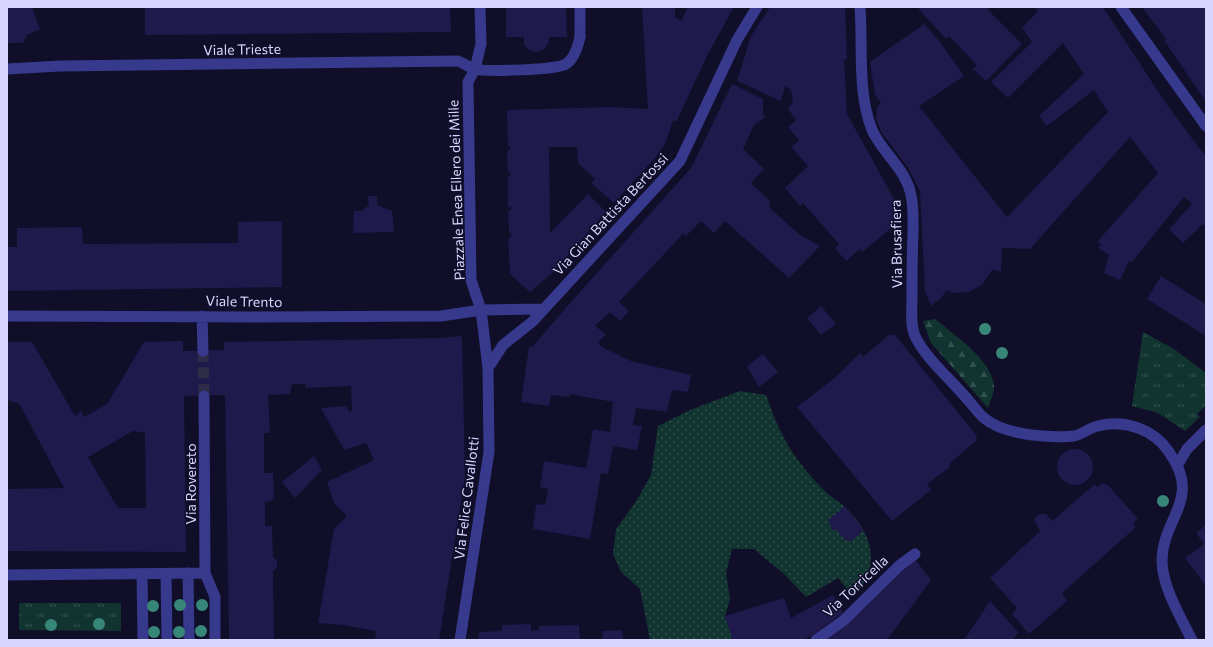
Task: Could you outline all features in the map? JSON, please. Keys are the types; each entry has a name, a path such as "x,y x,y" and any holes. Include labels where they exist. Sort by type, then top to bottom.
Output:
{"street":[{"name":"Piazzale Enea Ellero dei Mille","path":"480,7 481,44 475,69 468,82 471,280 481,310"},
{"path":"475,69 502,70 556,67 566,64 573,56 580,37 580,7"},
{"name":"Via Gian Battista Bertossi","path":"488,368 503,345 532,322 680,161 738,40 757,7"},
{"name":"Via Brusafiera","path":"860,7 863,90 867,114 877,138 901,173 910,191 913,225 911,318 914,334 923,349 985,418 1006,429 1061,438 1078,435 1099,425 1127,424 1142,429 1160,441 1170,452 1177,466"},
{"path":"1121,7 1206,126"},
{"name":"Viale Trieste","path":"7,69 60,66 458,61 475,69"},
{"path":"481,310 544,309"},
{"name":"Viale Trento","path":"7,316 441,316 481,310"},
{"name":"Via Felice Cavallotti","path":"460,640 489,452 488,368 481,310"},
{"path":"202,316 203,351"},
{"name":"Via Rovereto","path":"204,396 205,573"},
{"path":"1192,640 1170,596 1162,562 1164,542 1182,502 1182,484 1177,466 1187,449 1206,430"},
{"name":"Via Torricella","path":"816,640 843,621 900,565 915,554"},
{"path":"188,573 189,640"},
{"path":"7,575 205,573 214,597 215,640"},
{"path":"142,574 143,640"},
{"path":"166,574 167,640"}],"green space":[{"path":"935,319 970,348 986,366 994,385 993,394 988,408 931,343 923,321"},
{"path":"1143,332 1174,349 1206,373 1206,405 1197,414 1200,417 1185,431 1158,413 1132,406"},
{"path":"740,391 766,395 779,429 798,460 830,496 845,507 855,517 867,539 870,551 871,563 868,574 862,586 853,597 838,578 806,597 784,574 754,549 732,549 726,573 730,599 725,616 733,640 650,640 640,589 621,572 613,554 616,529 635,503 651,475 658,426 690,410"},
{"path":"19,603 121,603 121,631 19,630"}],"building":[{"path":"7,7 32,7 40,29 27,35 23,43 7,43"},
{"path":"145,7 450,7 451,32 145,35"},
{"path":"506,7 566,7 567,37 549,37 549,41 545,49 537,52 530,51 524,45 524,37 506,37"},
{"path":"642,7 675,7 675,17 681,21 688,7 734,7 708,54 676,122 673,120 665,144 656,157 614,203 591,183 595,179 578,163 577,147 549,147 550,233 588,194 606,212 551,274 530,292 510,274 508,239 512,235 509,232 508,212 512,208 508,206 508,178 511,175 508,171 507,152 511,148 508,146 507,110 610,107 648,109"},
{"path":"770,7 845,7 847,59 844,59 847,114 899,208 893,214 899,222 862,252 860,249 846,261 835,248 839,244 803,203 800,206 785,188 808,166 791,147 799,141 788,127 796,120 788,109 793,102 791,90 785,86 781,101 737,81 751,36"},
{"path":"917,7 990,7 988,10 1022,44 986,81 973,69 977,65 949,36 946,39"},
{"path":"1034,7 1103,7 1165,102 1206,157 1206,228 1203,224 1183,243 1169,229 1192,204 1184,197 1132,262 1129,261 1120,280 1104,273 1109,255 1098,248 1101,244 1097,242 1158,173 1130,137 1030,249 1002,248 1001,272 993,269 982,285 969,292 953,293 947,290 941,298 931,306 925,292 920,191 908,168 882,133 876,119 877,107 881,103 875,95 870,62 924,24 940,42 964,76 919,106 1007,217 1108,112 1094,90 1047,126 1039,116 1084,74 1063,43 1008,98 991,82 1032,42 1022,28 1038,11"},
{"path":"1142,7 1206,7 1206,102 1164,40 1166,39"},
{"path":"732,84 763,99 763,114 765,117 754,125 743,149 764,169 751,183 769,200 770,208 800,235 820,246 789,278 725,221 714,233 701,221 686,236 683,234 619,302 629,311 620,321 610,312 595,326 606,334 598,343 602,347 631,361 691,375 688,392 672,390 667,412 636,408 633,425 642,426 637,450 613,446 608,474 601,473 590,539 533,529 536,504 545,505 548,489 540,487 544,461 586,468 593,429 610,432 613,402 570,394 569,397 551,395 549,406 521,402 529,347 533,346 691,168"},
{"path":"368,196 377,196 377,205 392,211 394,232 353,233 354,211 361,211 369,205"},
{"path":"282,221 282,287 7,291 7,247 17,247 17,228 82,227 83,244 238,243 238,222"},
{"path":"1161,276 1206,304 1206,336 1147,299"},
{"path":"821,306 836,324 821,335 807,318"},
{"path":"889,335 895,335 977,436 976,441 950,463 950,467 927,484 931,490 892,521 797,407 837,376 860,353 863,357"},
{"path":"462,336 465,477 439,640 375,640 376,631 342,625 318,623 334,529 347,516 334,503 327,482 374,460 366,443 344,450 321,408 346,406 349,412 352,411 351,386 305,388 306,384 292,384 290,394 268,395 270,433 264,433 264,473 273,473 274,498 271,501 265,502 265,526 272,526 273,557 277,561 277,568 273,571 274,640 229,640 225,395 184,396 186,552 7,551 7,489 64,488 19,403 12,402 7,399 7,342 32,342 75,416 81,411 84,417 107,404 144,342 183,341 183,351 224,350 224,342 441,338","holes":["133,431 145,433 146,508 118,508 88,457"]},
{"path":"763,354 778,372 759,387 747,366"},
{"path":"1079,449 1088,454 1092,460 1092,474 1088,480 1079,485 1071,485 1062,480 1058,474 1057,463 1062,454 1068,450"},
{"path":"314,456 322,470 295,498 282,482"},
{"path":"1102,483 1108,485 1138,519 1133,523 1136,527 1062,593 1067,601 1029,634 1012,614 1017,608 990,578 1040,531 1034,519 1039,514 1046,514 1052,521 1095,484 1097,487"},
{"path":"845,506 864,530 852,541 845,540 836,529 834,531 829,525 831,524 828,520"},
{"path":"1206,525 1206,586 1185,558 1204,544 1196,533"},
{"path":"914,558 931,580 887,640 825,640 864,608"},
{"path":"833,595 843,613 803,640 733,640 725,616 784,598 791,618"},
{"path":"990,601 1018,632 1013,640 964,640"},
{"path":"531,624 531,631 539,630 539,626 579,625 580,640 478,640 479,632 502,631 502,625"},
{"path":"622,630 623,640 603,640 602,631"}],"tunnel":[{"path":"203,351 204,396"}]}
